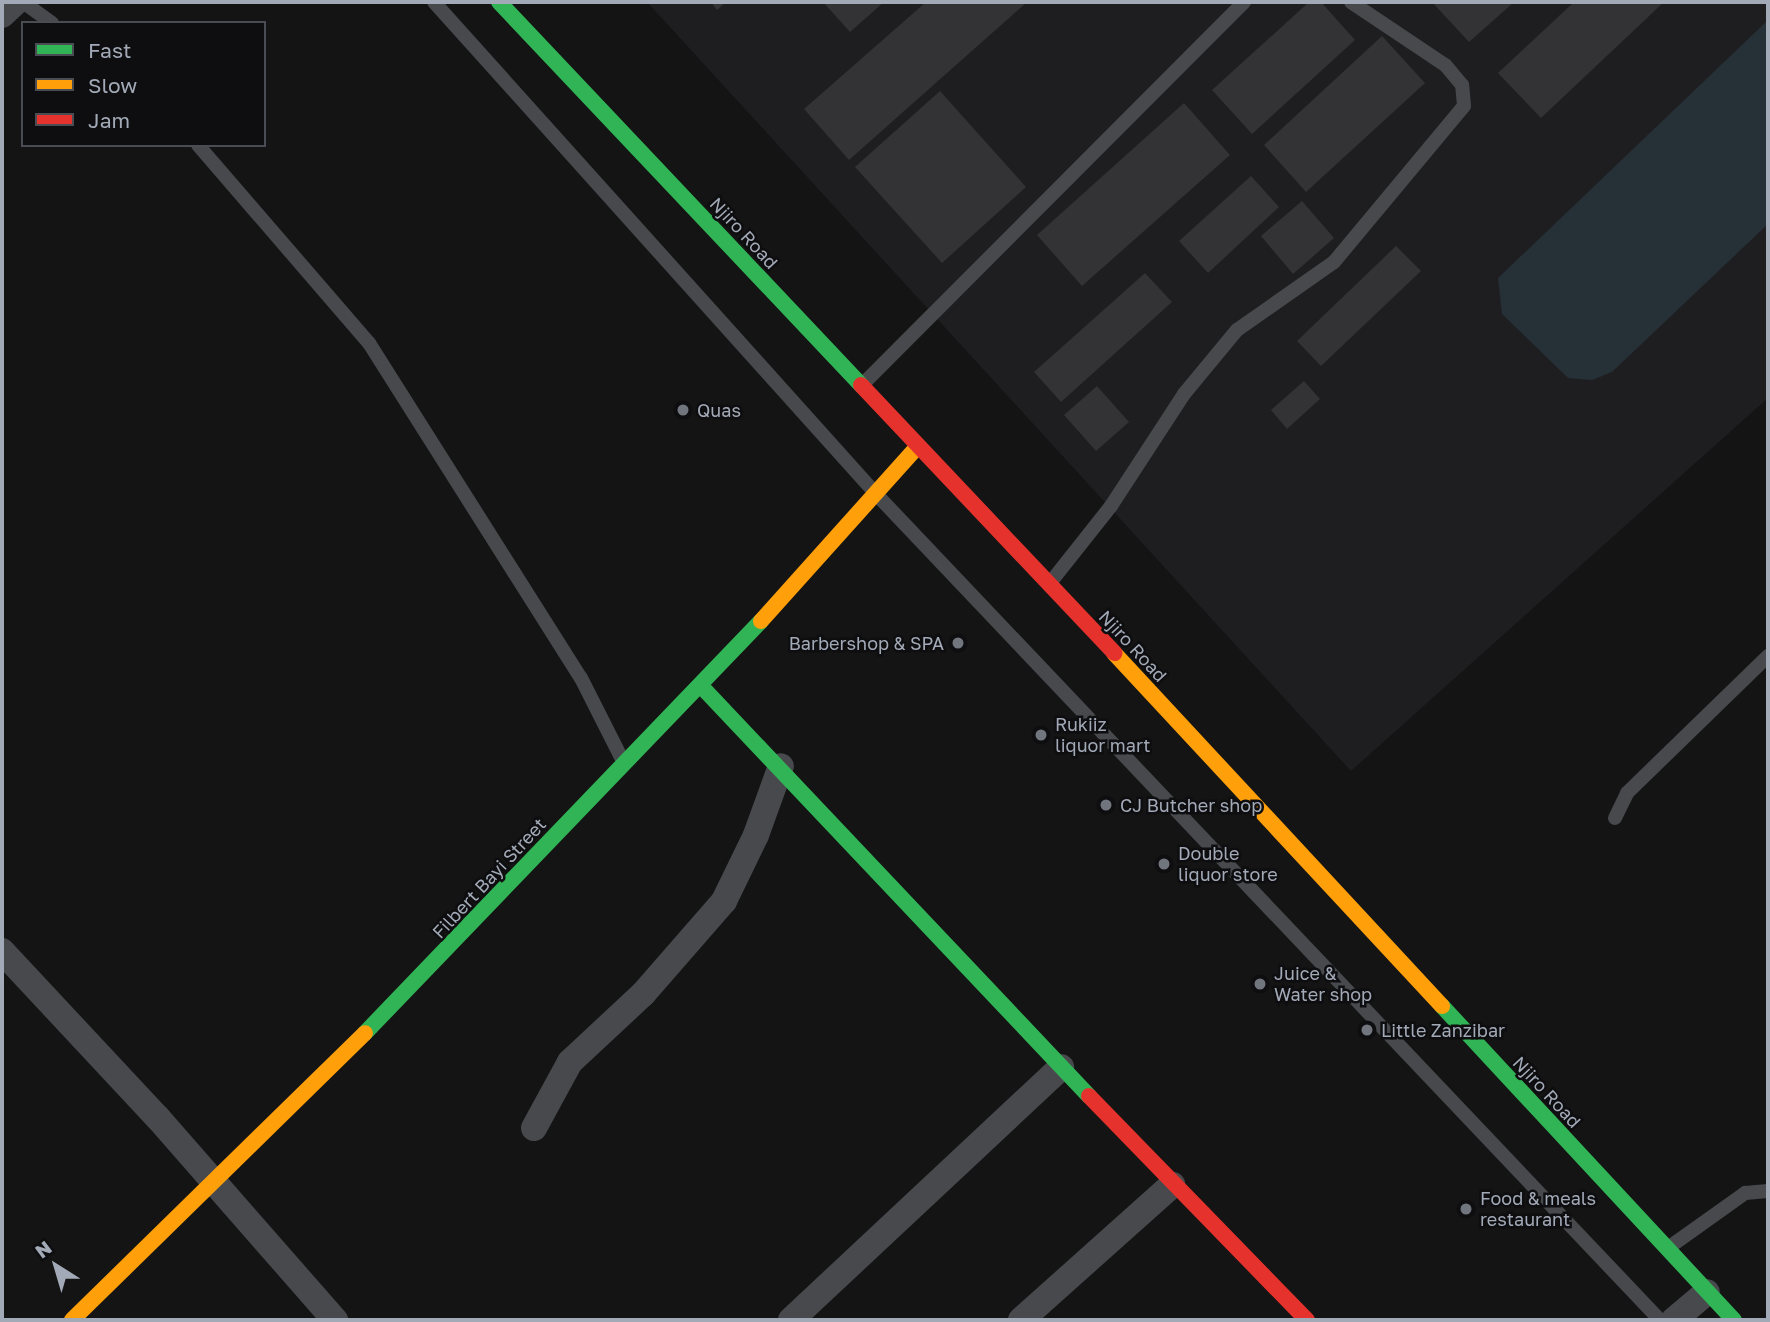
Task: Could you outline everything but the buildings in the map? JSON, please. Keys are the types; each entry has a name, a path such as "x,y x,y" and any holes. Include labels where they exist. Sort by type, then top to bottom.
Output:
{"street":[{"path":"2,15 16,2"},
{"name":"Njiro Road","path":"499,2 1049,584 1734,1320"},
{"name":"Filbert Bayi Street","path":"72,1320 425,974 623,762 702,687 877,495 918,446"},
{"path":"702,687 781,766 1172,1185 1307,1320"},
{"path":"534,1128 570,1062 643,994 724,901 756,835 781,766"},
{"path":"2,951 215,1182 335,1320"},
{"path":"791,1320 1060,1067"},
{"path":"1021,1320 1172,1185"},
{"path":"1675,1320 1707,1292"}],"lane":[{"path":"23,2 49,21"},
{"path":"434,2 877,495 1660,1320"},
{"path":"862,386 1244,2"},
{"path":"1049,584 1111,506 1184,394 1237,330 1334,262 1464,106 1462,85 1445,65 1351,2"},
{"path":"200,147 369,343 581,678 623,762"},
{"path":"1615,818 1627,793 1768,656"},
{"path":"1667,1249 1745,1193 1768,1191"}],"shaded area":[{"path":"647,2 1768,2 1768,398 1351,771"},
{"path":"1768,20 1768,224 1612,372 1592,380 1568,378 1502,314 1498,278"}],"traffic: fast":[{"path":"499,2 861,385"},
{"path":"365,1033 761,621"},
{"path":"702,687 1089,1096"},
{"path":"1442,1006 1734,1320"}],"traffic: slow":[{"path":"761,621 918,446"},
{"path":"1114,653 1442,1006"},
{"path":"72,1320 365,1033"}],"traffic: jam":[{"path":"861,385 1114,653"},
{"path":"1089,1096 1307,1320"}],"place":[{"name":"Quas","path":"683,410"},
{"name":"Barbershop & SPA","path":"958,643"},
{"name":"Rukiiz liquor mart","path":"1041,735"},
{"name":"CJ Butcher shop","path":"1106,805"},
{"name":"Double liquor store","path":"1164,864"},
{"name":"Juice & Water shop","path":"1260,984"},
{"name":"Little Zanzibar","path":"1367,1030"},
{"name":"Food & meals restaurant","path":"1466,1209"}]}
